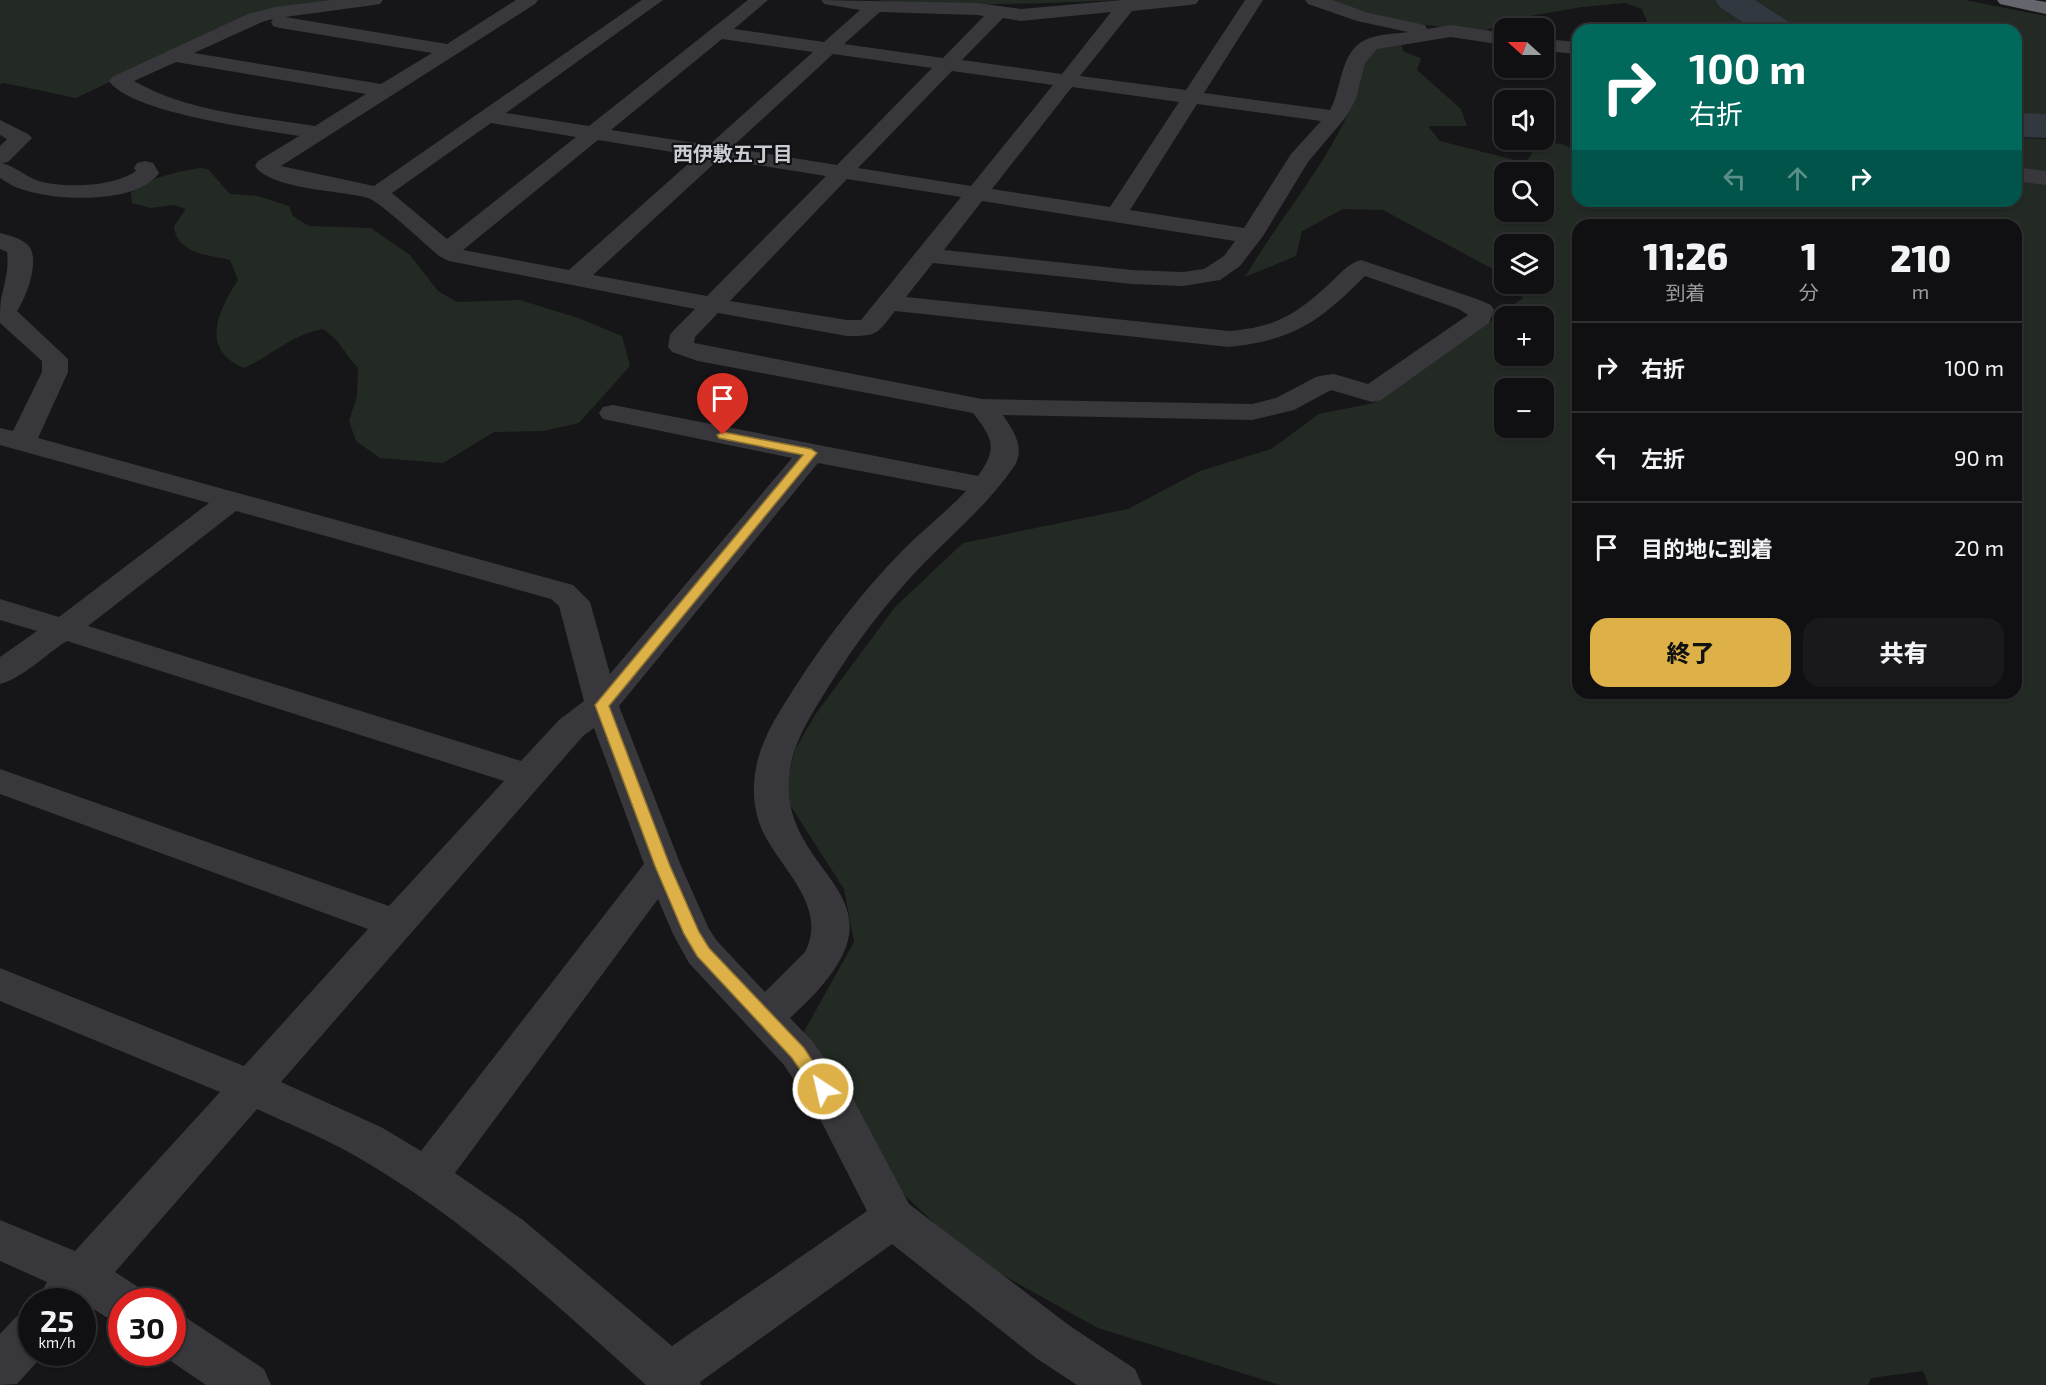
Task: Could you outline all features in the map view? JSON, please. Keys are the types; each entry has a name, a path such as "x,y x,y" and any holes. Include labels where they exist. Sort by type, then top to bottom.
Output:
{"highway":[{"path":"2006,0 2046,8"}],"street":[{"path":"318,133 191,110 135,92 119,81 255,18 275,13 374,0"},
{"path":"529,0 266,166 278,174 378,193 457,256 847,328 868,328 1128,4"},
{"path":"378,193 490,117 654,0"},
{"path":"447,250 759,0"},
{"path":"830,0 875,6 977,9 1041,14 1128,4 1190,0"},
{"path":"1116,215 1254,0"},
{"path":"1314,0 1364,16 1431,33"},
{"path":"574,279 875,6"},
{"path":"888,303 1229,339 1253,337 1283,329 1334,294 1361,267 1482,310 1480,318 1372,394 1334,382 1325,383 1285,404 1251,412 982,407 698,353 681,347 683,335 998,12"},
{"path":"255,18 450,50"},
{"path":"927,255 1132,276 1183,279 1211,275 1232,261 1251,236 1299,159 1336,117 1346,99 1355,62 1371,44 1451,31 1494,37"},
{"path":"718,33 1336,117"},
{"path":"1554,46 1572,47"},
{"path":"174,56 384,91"},
{"path":"490,117 1251,236"},
{"path":"0,126 21,138 0,157"},
{"path":"0,169 28,184 57,190 84,190 121,186 142,180 148,173 145,168"},
{"path":"2022,175 2046,178"},
{"path":"0,240 18,248 21,267 16,295 1,313 55,358 56,372 11,439 561,592 573,603 602,705 663,866 692,934 703,952 798,1053 835,1106 893,1218 1053,1342 1119,1385"},
{"path":"765,1017 802,983 820,961 831,933 832,916 814,880 782,834 772,803 772,767 786,730 819,675 874,600 916,554 975,502 1004,459 1003,434 982,407"},
{"path":"613,413 986,486"},
{"path":"72,1288 571,728 602,705 811,453"},
{"path":"0,673 35,646 64,629 231,500"},
{"path":"0,609 528,776"},
{"path":"0,781 396,924"},
{"path":"427,1177 663,866"},
{"path":"0,984 251,1087 366,1140 427,1177 507,1234 673,1380 893,1218"},
{"path":"0,1240 70,1288"},
{"path":"186,1344 247,1385"},
{"path":"0,1368 18,1348"}],"shaded area":[{"path":"0,0 336,0 212,33 76,98 0,84"},
{"path":"873,0 1118,0 964,4"},
{"path":"1327,0 1965,0 2046,16 2046,124 2022,122 2022,24 1779,24 1764,17 1760,24 1648,24 1642,9 1625,3 1582,7 1518,18 1494,18 1494,27 1481,32 1396,21"},
{"path":"1401,44 1404,52 1421,58 1417,70 1461,109 1467,126 1428,126 1440,141 1522,162 1494,162 1494,222 1554,222 1554,162 1527,162 1533,150 1554,150 1554,143 1572,148 1572,207 2022,207 2022,138 2046,139 2046,1385 1929,1385 1923,1371 1871,1378 1868,1385 1280,1385 1098,1328 972,1258 900,1191 801,1037 854,942 844,889 783,794 795,750 815,715 895,607 963,543 1128,509 1200,471 1271,449 1319,414 1374,403 1494,318 1494,366 1554,366 1554,306 1512,306 1523,298 1520,294 1554,294 1554,234 1494,234 1494,270 1383,210 1343,209 1302,231 1296,256 1245,277 1336,137 1349,112 1361,78 1361,64 1380,45"},
{"path":"200,168 208,169 230,194 258,196 289,206 293,216 309,226 371,228 410,255 438,291 457,302 520,300 578,318 622,336 630,366 579,423 544,431 494,432 443,463 380,458 356,441 349,421 357,396 358,368 338,343 323,329 302,335 244,368 230,360 221,351 217,340 219,316 238,280 230,260 203,254 180,242 174,226 186,209 174,205 151,208 132,203 131,192 147,182 173,173"}],"waterway":[{"path":"1732,0 1769,24"},
{"path":"2022,125 2046,126"}],"district":[{"name":"西伊敷五丁目","path":"733,154"}],"route":[{"path":"723,435 811,453 602,705 663,866 692,934 703,952 798,1053 823,1089"}]}
